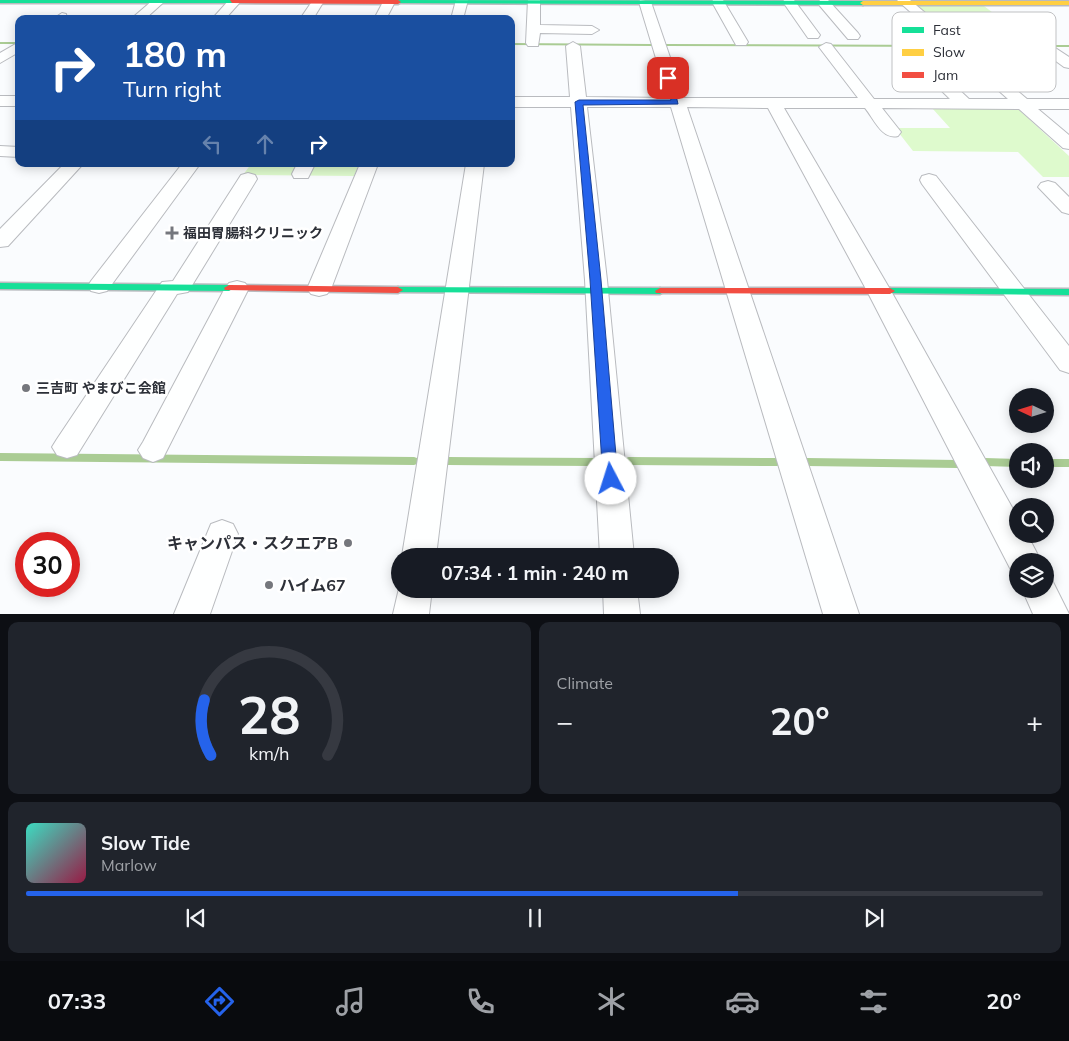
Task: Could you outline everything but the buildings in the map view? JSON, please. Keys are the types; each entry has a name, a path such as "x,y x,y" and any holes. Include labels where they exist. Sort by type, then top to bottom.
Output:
{"street":[{"path":"0,1 947,1 1060,4"},
{"path":"142,15 159,1"},
{"path":"222,15 236,1"},
{"path":"308,15 316,1"},
{"path":"382,15 389,1"},
{"path":"458,15 462,1"},
{"path":"534,1 533,36 592,30"},
{"path":"905,1 917,12"},
{"path":"645,2 841,614"},
{"path":"718,2 741,42"},
{"path":"789,2 814,35"},
{"path":"825,2 853,36"},
{"path":"573,46 616,548"},
{"path":"826,47 892,132"},
{"path":"0,59 15,49"},
{"path":"1056,55 1069,64"},
{"path":"952,92 965,104"},
{"path":"1008,92 1069,144"},
{"path":"0,101 15,101"},
{"path":"515,102 1069,104"},
{"path":"773,103 879,291 1020,553"},
{"path":"0,152 15,152"},
{"path":"0,241 71,167"},
{"path":"99,286 189,167"},
{"path":"319,289 368,167"},
{"path":"420,548 474,167"},
{"path":"67,447 248,179"},
{"path":"929,180 1069,364"},
{"path":"1048,187 1069,208"},
{"path":"0,286 595,292 738,290 1069,292"},
{"path":"153,450 237,288"},
{"path":"192,614 222,534"},
{"path":"411,614 414,598"},
{"path":"621,598 622,614"},
{"path":"1044,598 1052,614"}],"green space":[{"path":"912,5 984,6 992,12 920,12"},
{"path":"932,108 1017,108 1069,156 1069,177 1043,177 1018,152 913,151 895,128 950,128"},
{"path":"249,167 358,167 354,176 243,175"}],"waterway":[{"path":"0,43 15,43"},
{"path":"515,44 651,45"},
{"path":"665,45 892,46"},
{"path":"1056,46 1069,46"},
{"path":"0,457 414,461"},
{"path":"448,461 595,462"},
{"path":"629,461 777,462"},
{"path":"807,462 958,464"},
{"path":"985,462 1009,463"},
{"path":"1054,463 1069,463"}],"traffic: fast":[{"path":"0,1 232,1"},
{"path":"398,2 863,3"},
{"path":"0,286 229,288"},
{"path":"398,290 660,291"},
{"path":"890,291 1069,292"}],"traffic: slow":[{"path":"863,3 1069,3"}],"traffic: jam":[{"path":"232,1 398,2"},
{"path":"229,288 398,290"},
{"path":"660,291 890,291"}],"place":[{"name":"福田胃腸科クリニック","path":"172,233"},
{"name":"三吉町 やまびこ会館","path":"26,388"},
{"name":"キャンパス・スクエアB","path":"348,543"},
{"name":"ハイム67","path":"269,585"}],"route":[{"path":"611,479 595,292 596,280 579,102 676,103 668,78"}]}
